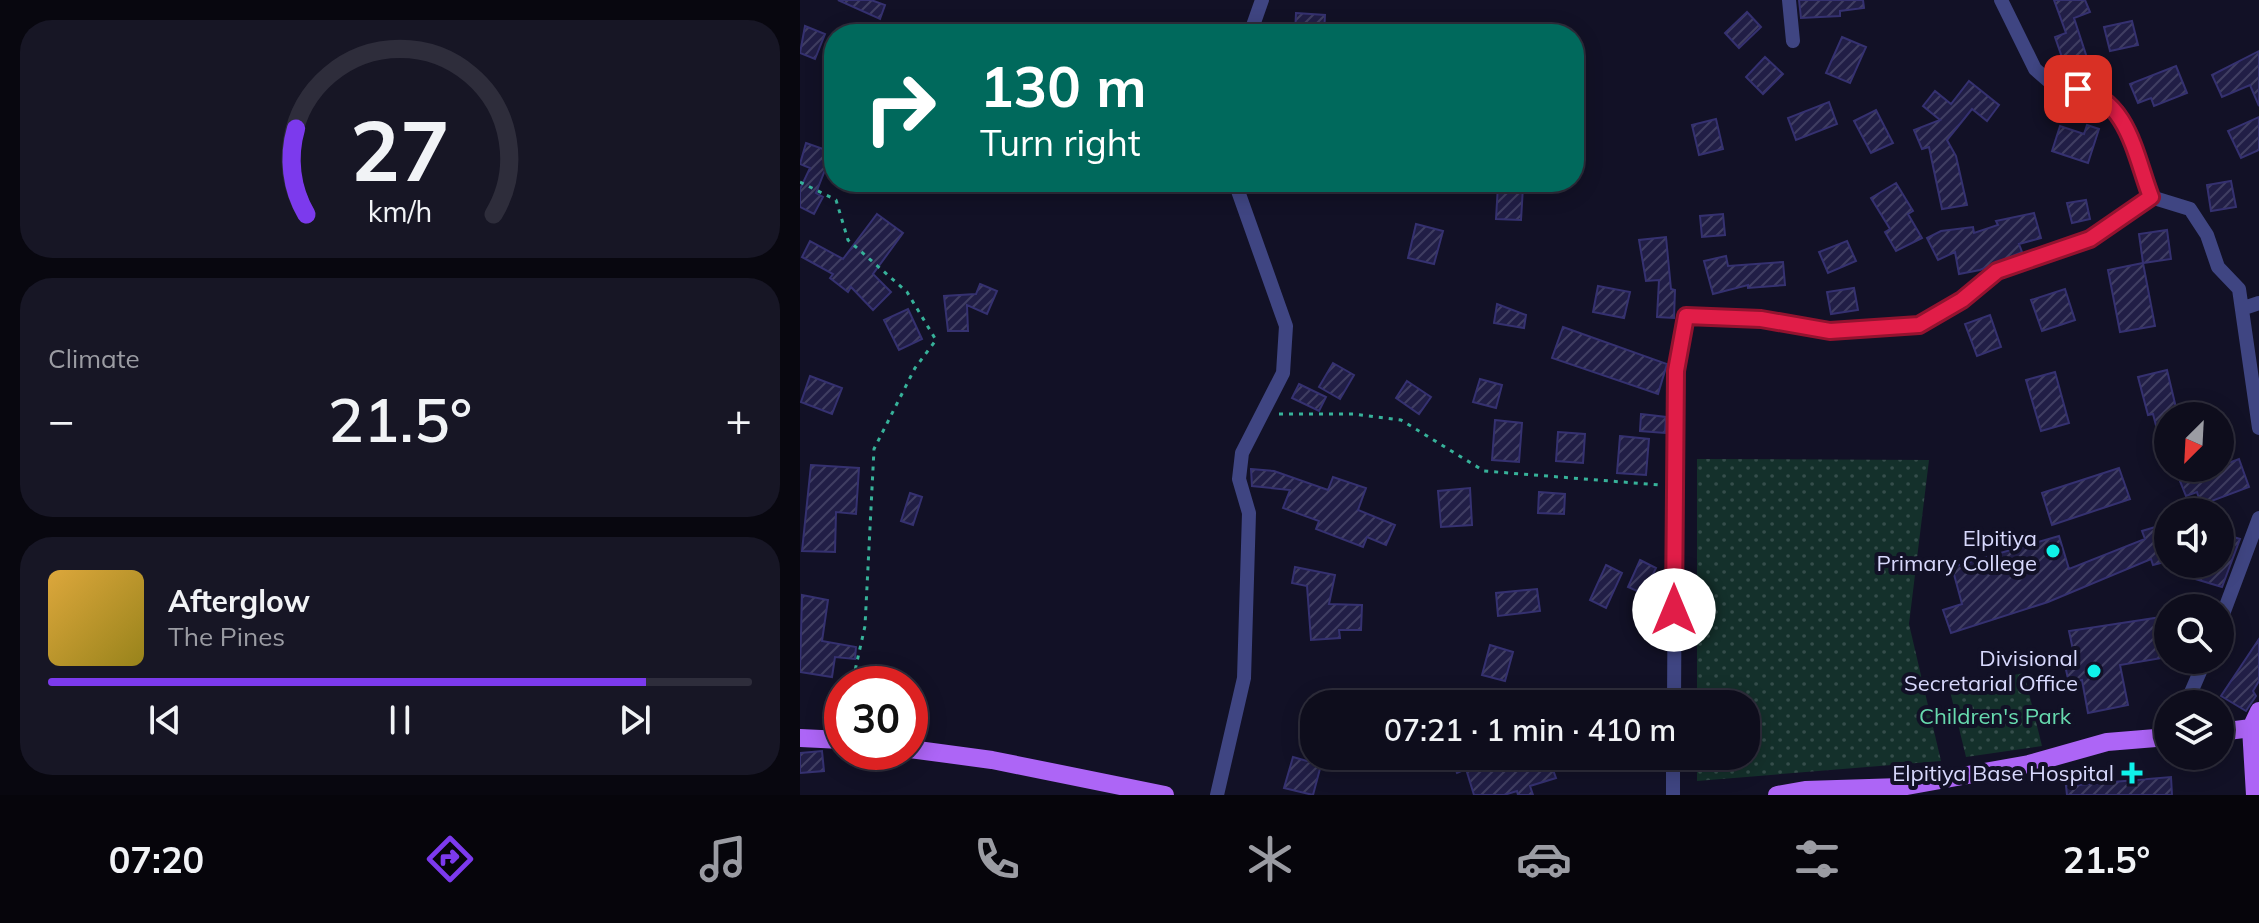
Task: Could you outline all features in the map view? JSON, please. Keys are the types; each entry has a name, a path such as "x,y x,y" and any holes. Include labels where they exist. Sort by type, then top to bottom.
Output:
{"main road":[{"path":"2234,727 2255,719 2255,795"},
{"path":"800,738 822,737"},
{"path":"1777,795 1901,787 2029,764 2107,742 2154,738"},
{"path":"928,751 992,760 1165,795"}],"street":[{"path":"1254,24 1262,0"},
{"path":"1789,0 1793,41"},
{"path":"2001,0 2035,69 2051,83 2098,93 2118,111 2151,197"},
{"path":"1217,795 1244,678 1249,513 1239,479 1242,453 1283,373 1286,326 1238,192"},
{"path":"2151,197 2190,209 2207,235 2218,267 2239,289 2255,367 2259,428"},
{"path":"1674,690 1676,371 1686,316 1761,319 1830,331 1919,325 1962,300 1997,271 2090,239 2151,197"},
{"path":"2244,308 2259,303"},
{"path":"2230,594 2259,518"},
{"path":"1673,770 1673,795"}],"path":[{"path":"800,182 836,200 848,240 907,292 936,340 915,368 874,449 865,626 856,666"},
{"path":"1262,414 1353,414 1401,420 1484,471 1640,486 1675,484"}],"green space":[{"path":"1697,459 1929,460 1909,624 1941,761 1697,781 1697,770 1760,770 1760,690 1697,690"},
{"name":"Children's Park","path":"2024,673 2042,746 1966,757 1949,687"}],"building":[{"path":"838,0 871,0 885,5 880,19"},
{"path":"1799,0 1863,0 1864,8 1840,11 1840,16 1801,18"},
{"path":"2054,0 2085,0 2090,12 2074,18 2089,64 2067,72 2055,37 2066,33"},
{"path":"1747,12 1761,27 1739,48 1725,33"},
{"path":"1296,13 1325,15 1325,24 1295,24"},
{"path":"2132,21 2138,45 2110,51 2104,27"},
{"path":"805,26 824,34 815,59 800,53"},
{"path":"1842,37 1866,47 1850,83 1826,73"},
{"path":"2259,51 2259,106 2250,85 2222,97 2212,75"},
{"path":"1765,57 1783,74 1763,94 1746,77"},
{"path":"2176,66 2187,93 2154,106 2151,98 2138,103 2130,84"},
{"path":"1969,81 1999,105 1987,121 1972,109 1947,140 1956,156 1967,205 1942,209 1929,147 1922,149 1914,130 1940,120 1923,106 1935,91 1951,104"},
{"path":"1829,102 1837,124 1796,140 1788,118"},
{"path":"1876,110 1893,143 1871,153 1854,121"},
{"path":"2259,117 2259,150 2241,158 2228,131"},
{"path":"1716,119 1723,149 1699,155 1692,125"},
{"path":"2087,125 2099,129 2088,163 2052,151 2060,126 2084,134"},
{"path":"806,143 824,149 824,172 816,193 823,197 814,214 800,207 800,189 810,168 800,164"},
{"path":"2231,181 2236,207 2211,211 2207,185"},
{"path":"1896,183 1913,211 1908,214 1922,238 1896,251 1885,232 1890,229 1871,198"},
{"path":"1498,192 1523,192 1521,220 1496,219"},
{"path":"2086,200 2090,219 2072,223 2067,203"},
{"path":"2034,213 2041,238 2019,244 2022,252 1980,270 1959,274 1955,252 1938,260 1927,238 1941,231 1973,227 1974,233 1998,225 1996,221"},
{"path":"877,214 903,233 873,274 891,292 873,310 851,287 848,292 830,278 833,274 802,257 810,241 843,259"},
{"path":"1723,214 1725,235 1702,237 1700,216"},
{"path":"1416,224 1443,231 1434,264 1408,258"},
{"path":"2167,230 2171,259 2143,263 2139,234"},
{"path":"1666,237 1671,289 1675,290 1674,318 1657,317 1659,280 1646,281 1639,240"},
{"path":"1847,241 1856,261 1828,273 1819,252"},
{"path":"1726,256 1728,266 1783,262 1785,285 1748,288 1748,285 1713,294 1704,261"},
{"path":"2143,263 2155,326 2120,332 2108,270"},
{"path":"980,284 997,291 987,314 967,305 968,331 948,331 944,296 976,294"},
{"path":"1598,286 1630,292 1624,318 1593,312"},
{"path":"1854,288 1858,310 1831,314 1827,292"},
{"path":"2065,289 2075,320 2042,331 2031,300"},
{"path":"1497,304 1526,315 1524,328 1494,323"},
{"path":"908,309 922,339 899,350 884,320"},
{"path":"1990,315 2001,347 1977,356 1965,324"},
{"path":"1563,327 1667,364 1658,394 1552,358"},
{"path":"1333,363 1354,375 1340,399 1319,387"},
{"path":"2167,370 2175,402 2154,402 2154,418 2153,414 2148,415 2138,377"},
{"path":"2055,372 2069,423 2041,431 2026,380"},
{"path":"810,376 842,388 832,414 801,402"},
{"path":"1480,379 1502,385 1496,408 1473,402"},
{"path":"1407,381 1431,397 1419,414 1396,398"},
{"path":"1299,384 1326,397 1319,411 1292,398"},
{"path":"1641,414 1666,417 1665,433 1640,431"},
{"path":"1495,420 1522,423 1519,462 1492,460"},
{"path":"1558,432 1585,434 1583,463 1556,461"},
{"path":"1620,436 1649,439 1646,475 1617,473"},
{"path":"2239,459 2249,487 2220,498 2199,498 2197,492 2186,496 2180,482 2234,482 2234,461"},
{"path":"811,465 859,468 856,514 836,512 835,552 802,551"},
{"path":"2119,468 2130,499 2052,525 2042,493"},
{"path":"1251,469 1274,471 1328,490 1333,477 1366,488 1358,510 1395,525 1386,545 1367,537 1363,547 1316,529 1319,521 1283,508 1290,490 1252,486"},
{"path":"1470,488 1472,525 1441,527 1438,491"},
{"path":"1539,492 1565,494 1564,514 1538,513"},
{"path":"910,493 922,497 913,525 901,521"},
{"path":"2154,527 2154,565 2151,559 2048,602 1951,633 1943,610 1962,604 1952,567 2059,536 2069,569 2145,539 2142,531"},
{"path":"2234,537 2240,539 2234,555"},
{"path":"1640,560 1656,568 1644,594 1628,587"},
{"path":"1606,565 1622,573 1606,608 1590,600"},
{"path":"1295,567 1335,575 1329,604 1362,605 1361,630 1339,630 1340,638 1311,640 1307,586 1292,583"},
{"path":"2192,578 2225,578 2222,587"},
{"path":"1537,589 1540,611 1498,616 1496,593"},
{"path":"802,595 828,600 822,641 856,647 855,659 835,657 834,666 824,666 824,676 800,672"},
{"name":"Divisional Secretarial Office","path":"2154,618 2154,659 2120,665 2128,705 2088,713 2082,680 2069,683 2064,661 2075,659 2069,631"},
{"path":"2259,639 2259,681 2253,691 2256,696 2246,711 2234,704 2234,690 2225,690"},
{"path":"1490,645 1513,652 1505,681 1482,675"},
{"path":"822,751 824,771 800,773 800,753"},
{"path":"1293,757 1300,759 1300,770 1320,770 1313,795 1284,788"},
{"path":"1466,770 1553,770 1556,778 1530,786 1533,795 1518,795 1517,791 1504,795 1474,795"},
{"path":"2171,777 2172,795 2067,795 2066,786"}],"place":[{"name":"Elpitiya Primary College","path":"2053,551"},
{"name":"Divisional Secretarial Office","path":"2094,671"},
{"name":"Elpitiya Base Hospital","path":"2132,773"}],"route":[{"path":"1674,610 1676,371 1686,316 1761,319 1830,331 1919,325 1962,300 1997,271 2090,239 2151,197 2118,111 2098,93 2078,89"}]}
